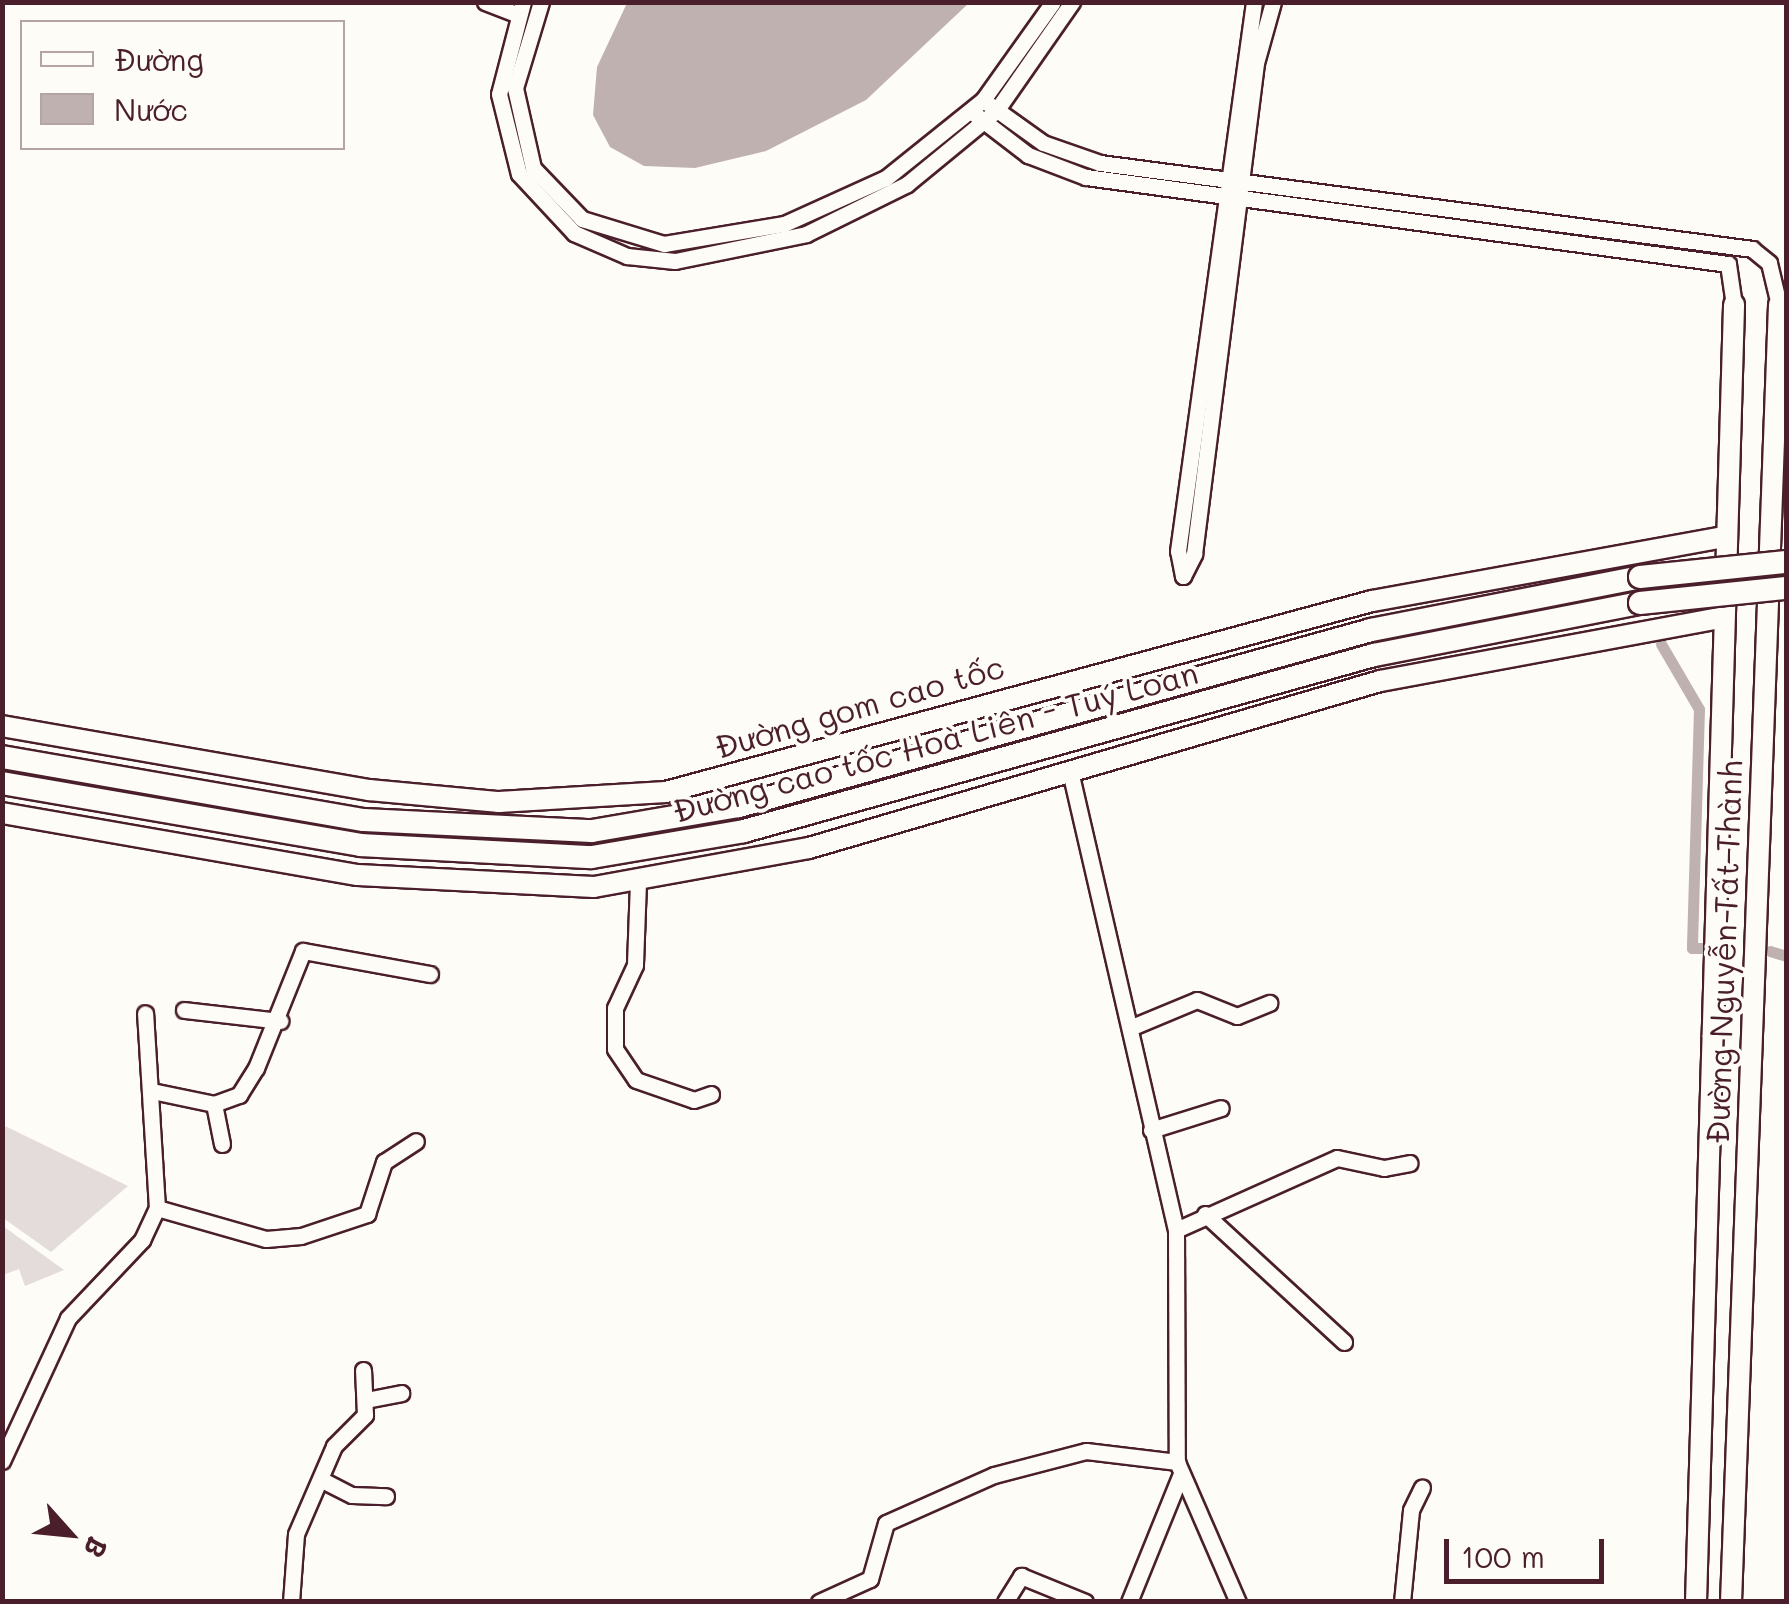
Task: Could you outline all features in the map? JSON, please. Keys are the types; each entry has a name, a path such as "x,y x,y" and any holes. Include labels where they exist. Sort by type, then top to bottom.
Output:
{"highway":[{"name":"Đường cao tốc Hoà Liên - Tuý Loan","path":"2,757 364,820 592,832 740,806 1372,630 1640,577 1786,562"},
{"name":"Đường cao tốc Hoà Liên - Tuý Loan","path":"2,783 360,845 592,857 744,832 1374,655 1640,602 1786,588"}],"main road":[{"name":"Đường Nguyễn Tất Thành","path":"1696,1602 1714,1041 1721,618 1734,305"},
{"name":"Đường Nguyễn Tất Thành","path":"1731,1602 1748,1042 1777,616 1779,305"},
{"name":"Đường gom cao tốc","path":"2,726 369,790 499,802 666,792 1372,601 1724,537"},
{"path":"2,813 358,875 488,888 638,882 809,848 1380,681 1721,618"},
{"path":"1714,1041 1748,1042"},
{"path":"1704,1364 1739,1364"}],"street":[{"path":"485,2 520,8 499,108 531,179 571,212 626,239 678,243 786,232 886,178 984,112 1072,2"},
{"path":"531,179 515,88 541,2"},
{"path":"984,112 1053,2"},
{"path":"1254,2 1233,189 1194,554 1183,576 1178,552 1233,189 1274,2"},
{"path":"984,112 1079,158 1233,189 1728,264 1734,305"},
{"path":"1233,189 1752,249 1770,263 1779,305"},
{"path":"1070,772 1132,1026 1151,1130 1176,1230 1179,1468 1129,1602"},
{"path":"638,882 635,964 614,1008 616,1049 636,1080 694,1100 711,1094"},
{"path":"152,1091 214,1104 239,1095 280,1021 302,950 430,974"},
{"path":"1132,1026 1197,1000 1237,1016 1270,1003"},
{"path":"184,1010 280,1021"},
{"path":"2,1462 68,1318 142,1240 157,1208 144,1014"},
{"path":"214,1104 222,1144"},
{"path":"1151,1130 1222,1108"},
{"path":"157,1208 266,1238 302,1236 368,1214 384,1162 416,1141"},
{"path":"1176,1230 1337,1158 1384,1168 1410,1164"},
{"path":"1205,1214 1344,1342"},
{"path":"291,1602 296,1534 324,1481 334,1446 365,1416 363,1370"},
{"path":"366,1400 402,1393"},
{"path":"819,1602 870,1579 886,1523 994,1475 1086,1452 1179,1468"},
{"path":"1179,1468 1238,1602"},
{"path":"324,1481 352,1496 386,1496"},
{"path":"1402,1602 1410,1510 1422,1488"},
{"path":"1005,1602 1027,1576 1086,1602"}],"shaded area":[{"path":"3,1125 128,1186 51,1252 3,1218"},
{"path":"3,1226 64,1270 25,1286 19,1269 3,1275"}],"water":[{"path":"627,3 969,3 866,100 766,151 695,168 644,166 610,147 593,115 597,67"}],"waterway":[{"path":"1661,644 1699,709 1692,948 1703,948"},
{"path":"1770,951 1786,956"}]}
